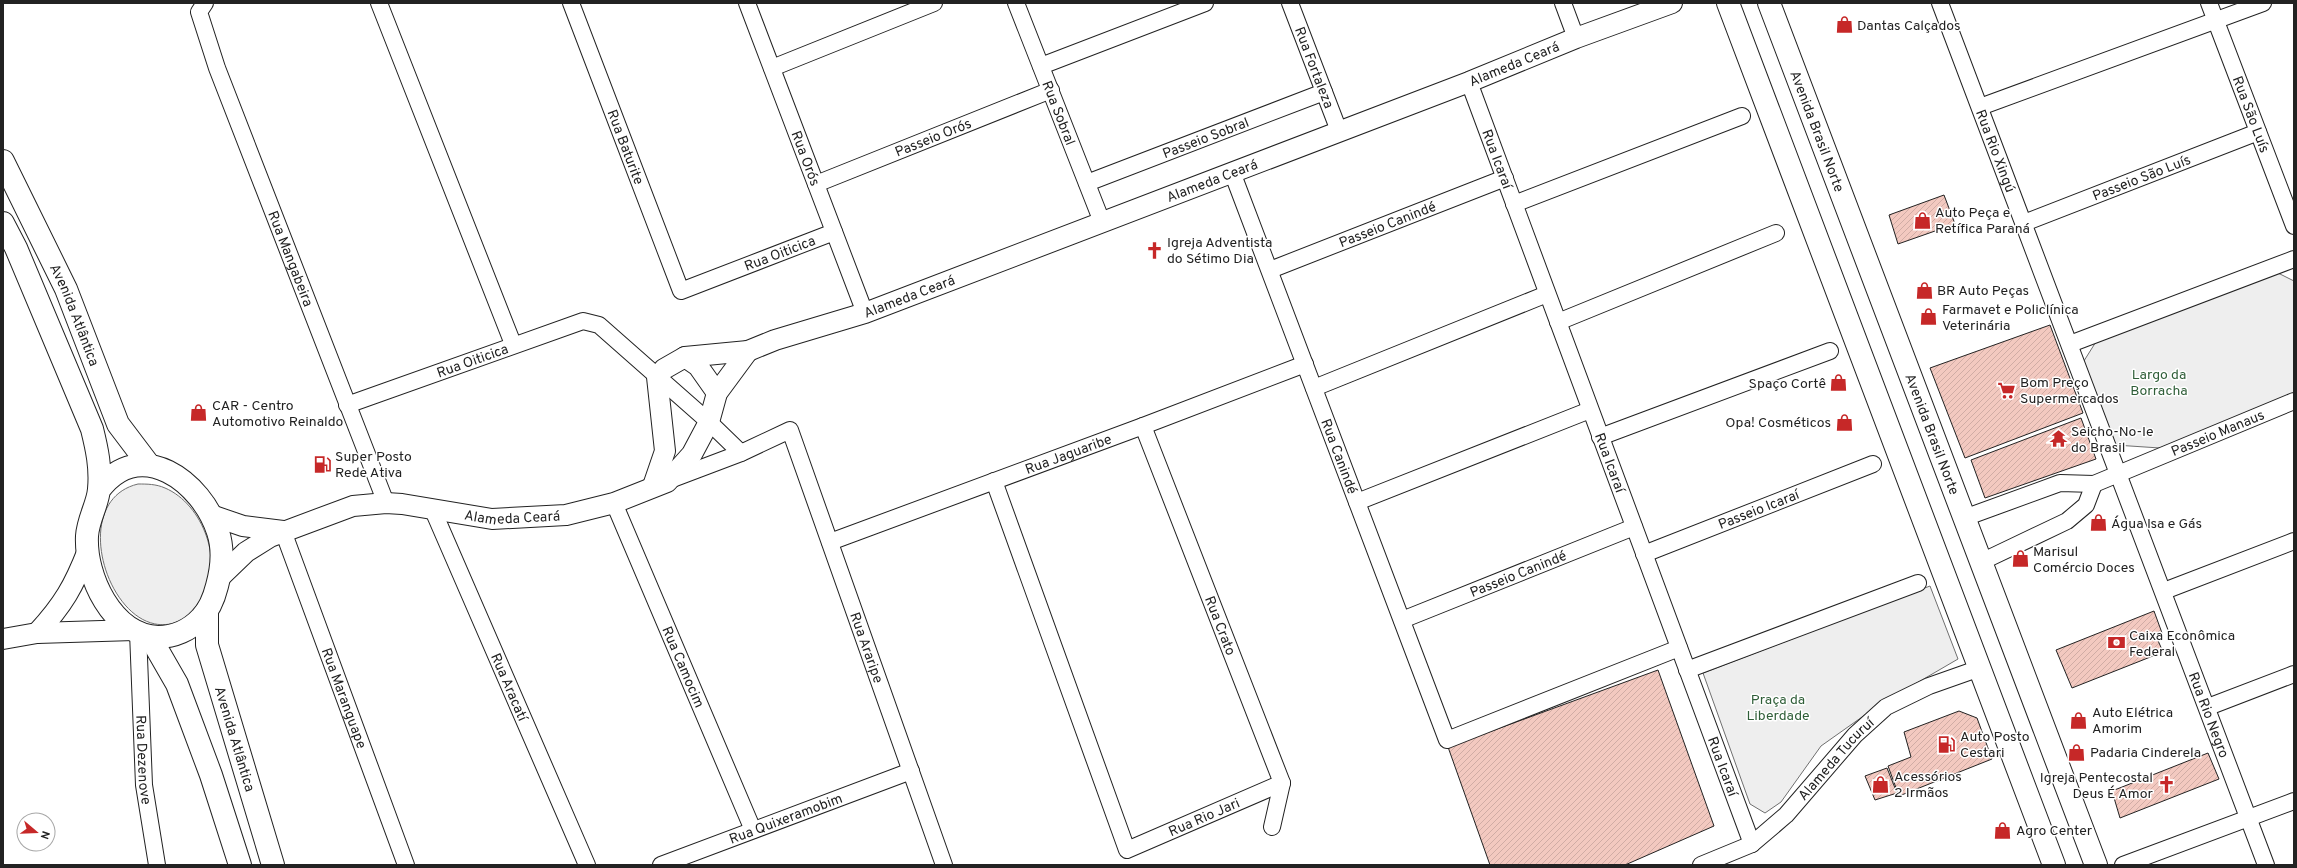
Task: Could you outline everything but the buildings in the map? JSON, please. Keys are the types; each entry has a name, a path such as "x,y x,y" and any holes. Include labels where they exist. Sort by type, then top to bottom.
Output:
{"main road":[{"path":"1728,3 2054,865"},
{"name":"Avenida Brasil Norte","path":"1769,3 2096,865"},
{"name":"Avenida Atlântica","path":"3,161 66,290 118,424 149,465"},
{"name":"Avenida Atlântica","path":"3,223 16,248 92,429 99,460 99,490 87,535 93,578 103,599 116,616 141,638 177,684 211,775 240,865"},
{"name":"Avenida Atlântica","path":"99,490 108,478 120,469 134,465 149,465 172,474 186,483 197,495 211,515 218,533 222,560 219,578 208,611 207,645 273,865"},
{"name":"Avenida Atlântica","path":"141,638 166,637 182,632 196,623 208,611"}],"street":[{"path":"379,3 513,344"},
{"name":"Rua Baturite","path":"571,3 681,291"},
{"name":"Rua Orós","path":"747,3 866,313"},
{"path":"772,68 934,3"},
{"name":"Rua Sobral","path":"1016,3 1102,222"},
{"path":"1041,66 1205,3"},
{"name":"Rua Fortaleza","path":"1290,3 1339,131"},
{"path":"1563,3 1576,38"},
{"name":"Alameda Ceará","path":"685,357 748,351 776,340 866,313 1469,82 1576,38 1672,3"},
{"name":"Rua Rio Xingú","path":"1940,3 2119,474"},
{"name":"Rua São Luís","path":"2209,3 2294,226"},
{"path":"1980,107 2263,3"},
{"name":"Rua Mangabeira","path":"202,8 217,68 386,503"},
{"name":"Rua Icaraí","path":"1469,82 1752,844"},
{"name":"Passeio Orós","path":"816,184 1051,90"},
{"name":"Passeio Sobral","path":"1087,183 1324,92"},
{"path":"1514,204 1742,116"},
{"name":"Passeio São Luís","path":"2024,223 2258,132"},
{"name":"Rua Canindé","path":"1232,172 1447,740 1679,648"},
{"name":"Passeio Canindé","path":"1270,270 1504,178"},
{"name":"Rua Oiticica","path":"681,291 834,232"},
{"path":"1558,322 1776,233"},
{"path":"2070,344 2294,259"},
{"path":"1314,388 1547,294"},
{"name":"Rua Oiticica","path":"347,405 513,344 583,321 598,325 657,377"},
{"path":"657,377 668,366 685,357 698,366 717,393 748,351"},
{"path":"1600,437 1830,351"},
{"name":"Rua Jaguaribe","path":"830,542 1143,426 1305,364"},
{"path":"657,377 709,422 741,453 660,484 665,451 657,377"},
{"name":"Alameda Ceará","path":"219,578 246,552 283,531 353,506 386,503 432,508 492,519 566,515 614,503 660,484 692,454 709,422 717,393"},
{"name":"Passeio Manaus","path":"2094,484 2294,401"},
{"path":"1357,502 1590,410"},
{"name":"Rua Crato","path":"1143,426 1282,783"},
{"name":"Rua Araripe","path":"741,453 790,430 944,865"},
{"name":"Passeio Icaraí","path":"1644,554 1874,464"},
{"name":"Rua Rio Negro","path":"2119,474 2208,707 2247,818 2266,865"},
{"name":"Rua Rio Jari","path":"994,481 1127,850 1282,783"},
{"path":"1964,518 2060,483 2094,484 2086,506 2067,521 1981,562"},
{"name":"Rua Camocim","path":"614,503 753,830"},
{"name":"Rua Aracatí","path":"432,508 587,865"},
{"name":"Alameda Ceará","path":"211,515 243,526 283,531"},
{"name":"Passeio Canindé","path":"1402,620 1634,527"},
{"name":"Rua Maranguape","path":"283,531 406,865"},
{"path":"2164,591 2294,541"},
{"path":"37,633 59,608 74,586 88,550"},
{"path":"1687,670 1918,583"},
{"path":"3,639 37,633 141,638"},
{"name":"Rua Dezenove","path":"141,638 144,785 157,865"},
{"name":"Alameda Tucuruí","path":"1701,865 1752,844 1786,815 1855,735 1886,707 1929,686 1980,668"},
{"path":"2208,707 2294,674"},
{"name":"Rua Quixeramobim","path":"661,865 910,771"},
{"path":"1272,827 1282,783"},
{"path":"2123,865 2294,801"}],"green space":[{"name":"Largo da Borracha","path":"2278,273 2294,281 2294,395 2160,448 2115,445 2082,364 2099,337"},
{"path":"138,484 148,484 165,488 178,496 190,507 206,536 210,552 211,569 209,585 194,613 186,620 154,624 133,613 117,594 105,569 101,542 103,517 116,496"},
{"name":"Praça da Liberdade","path":"1930,586 1958,659 1879,705 1821,746 1781,802 1765,813 1750,804 1703,673"}],"place":[{"name":"Dantas Calçados","path":"1844,25"},
{"name":"Auto Peça e Retífica Paraná","path":"1922,220"},
{"name":"Igreja Adventista do Sétimo Dia","path":"1154,250"},
{"name":"BR Auto Peças","path":"1924,290"},
{"name":"Farmavet e Policlínica Veterinária","path":"1929,317"},
{"name":"Spaço Cortê","path":"1839,383"},
{"name":"Bom Preço Supermercados","path":"2007,390"},
{"name":"CAR - Centro Automotivo Reinaldo","path":"199,413"},
{"name":"Opa! Cosméticos","path":"1844,422"},
{"name":"Seicho-No-Ie do Brasil","path":"2058,439"},
{"name":"Super Posto Rede Ativa","path":"322,464"},
{"name":"Água Isa e Gás","path":"2098,523"},
{"name":"Marisul Comércio Doces","path":"2020,559"},
{"name":"Caixa Econômica Federal","path":"2116,643"},
{"name":"Auto Elétrica Amorim","path":"2079,720"},
{"name":"Auto Posto Cestari","path":"1947,744"},
{"name":"Padaria Cinderela","path":"2077,752"},
{"name":"Acessórios 2 Irmãos","path":"1881,784"},
{"name":"Igreja Pentecostal Deus É Amor","path":"2166,785"},
{"name":"Agro Center","path":"2003,830"}]}
